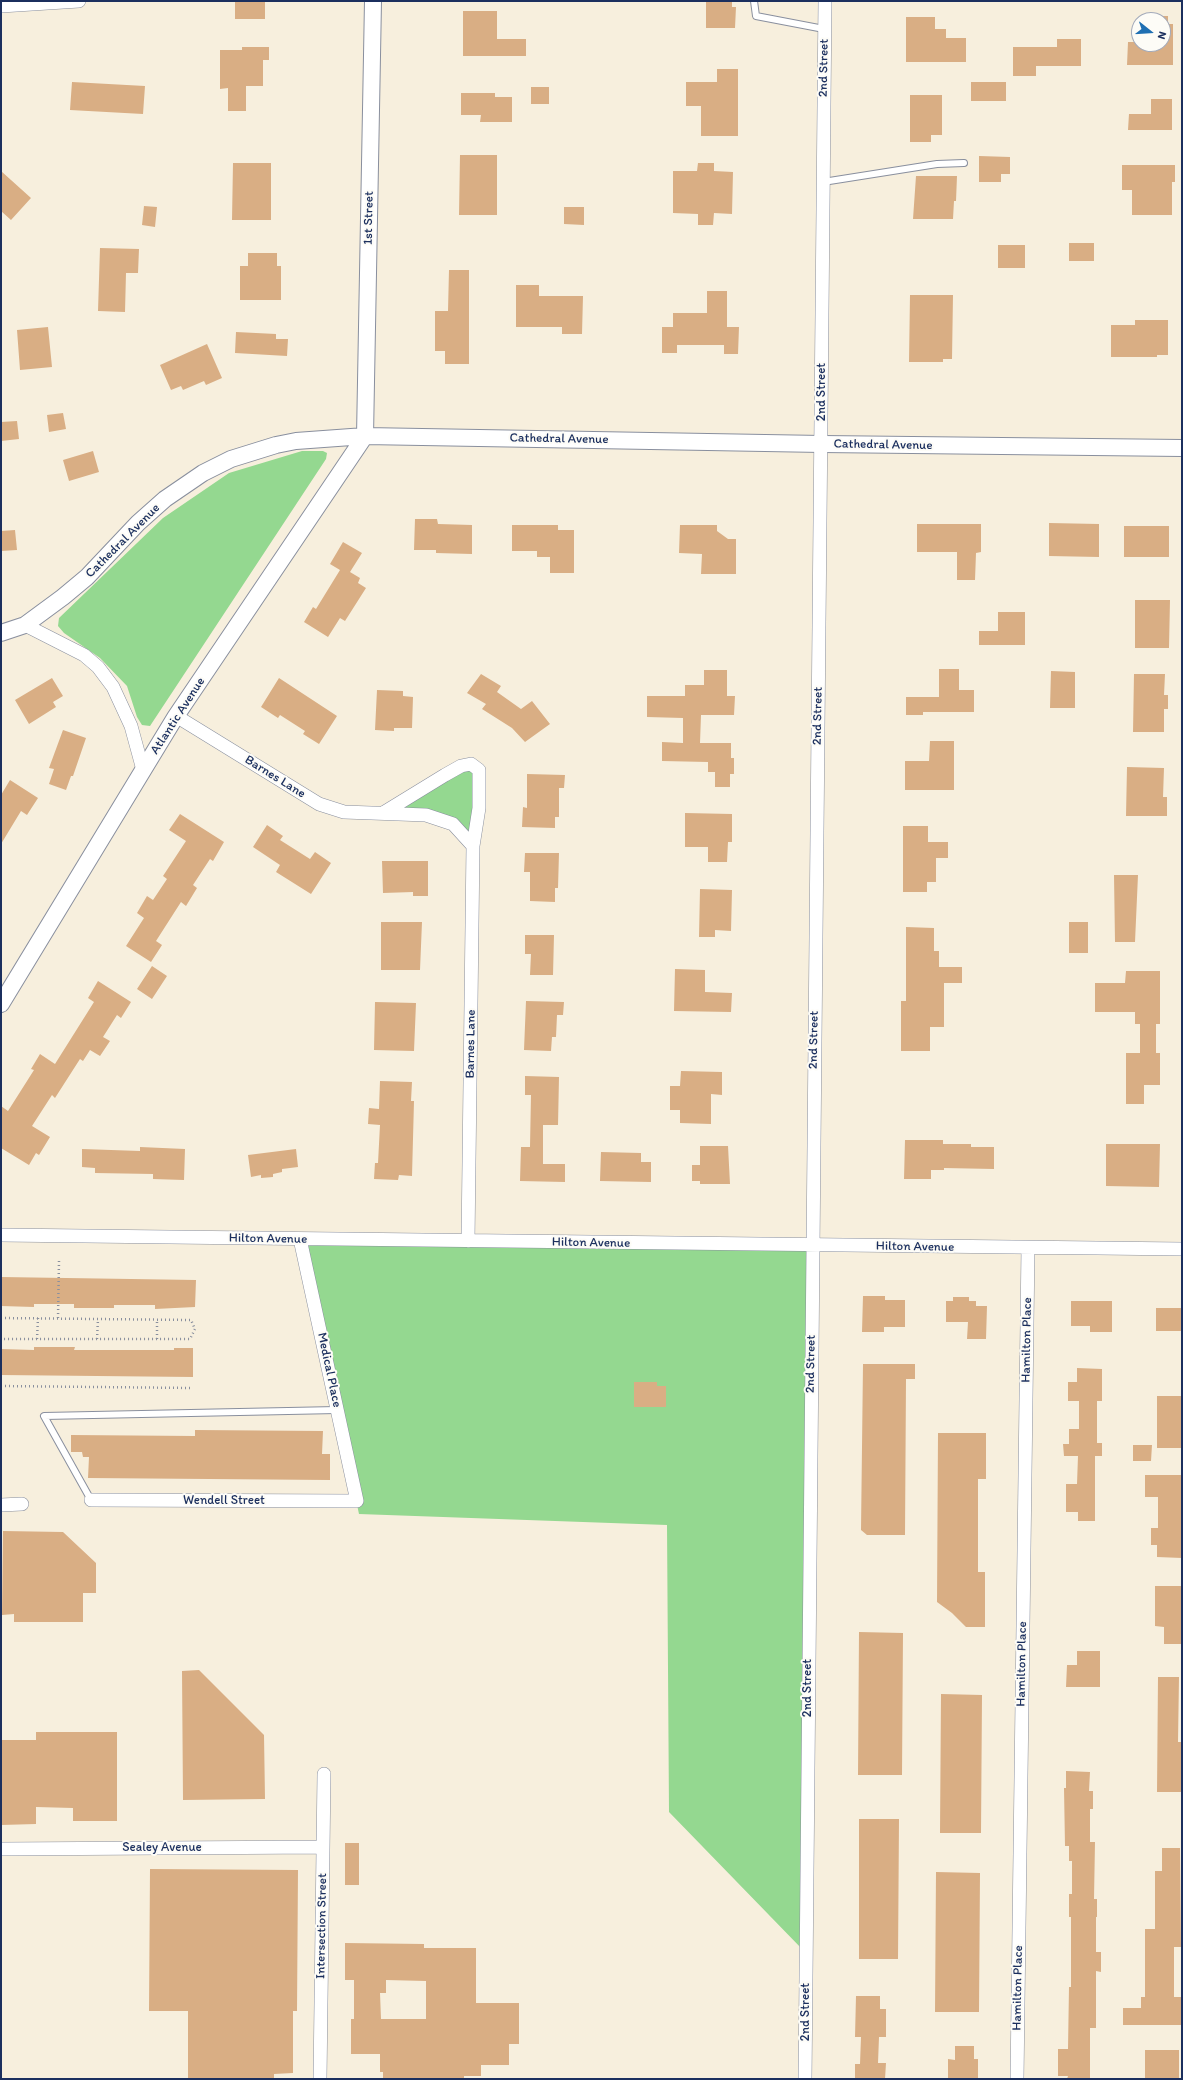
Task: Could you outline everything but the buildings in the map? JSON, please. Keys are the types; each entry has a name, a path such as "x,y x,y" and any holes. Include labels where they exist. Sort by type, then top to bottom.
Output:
{"street":[{"path":"1,6 79,1"},
{"name":"1st Street","path":"365,436 373,1"},
{"name":"2nd Street","path":"805,2079 812,1245 822,444 825,1"},
{"name":"Cathedral Avenue","path":"1,633 26,625 87,577 112,553 138,523 165,499 203,473 231,459 276,445 296,441 365,436 822,444 1182,448"},
{"name":"Atlantic Avenue","path":"1,1004 176,716 365,436"},
{"path":"26,625 84,656 98,667 112,687 131,726 143,770"},
{"name":"Barnes Lane","path":"176,716 319,804 344,812 426,815 453,824 473,846"},
{"name":"Barnes Lane","path":"383,813 461,766 471,764 479,770 479,808 473,846 468,1241"},
{"name":"Hilton Avenue","path":"1,1234 300,1239 1182,1249"},
{"name":"Medical Place","path":"300,1239 357,1501"},
{"name":"Hamilton Place","path":"1017,2079 1028,1248"},
{"name":"Wendell Street","path":"91,1500 357,1501"},
{"path":"1,1505 22,1504"},
{"name":"Intersection Street","path":"320,2079 324,1774"},
{"name":"Sealey Avenue","path":"1,1849 323,1847"}],"lane":[{"path":"754,1 756,16 824,29"},
{"path":"823,182 937,164 964,163"},
{"path":"91,1500 44,1416 337,1410"}],"path":[{"path":"58,1318 59,1261"},
{"path":"1,1318 191,1320 195,1329 190,1340 1,1339"},
{"path":"37,1339 38,1318"},
{"path":"97,1339 98,1319"},
{"path":"157,1320 157,1339"},
{"path":"1,1386 193,1388"}],"green space":[{"path":"302,451 323,451 327,453 326,459 150,726 142,725 137,717 127,686 100,658 64,633 58,626 59,618 163,518 229,473"},
{"path":"461,766 479,770 473,846 453,824 383,813"},
{"path":"300,1239 812,1249 802,1949 669,1812 667,1525 359,1514"}]}
